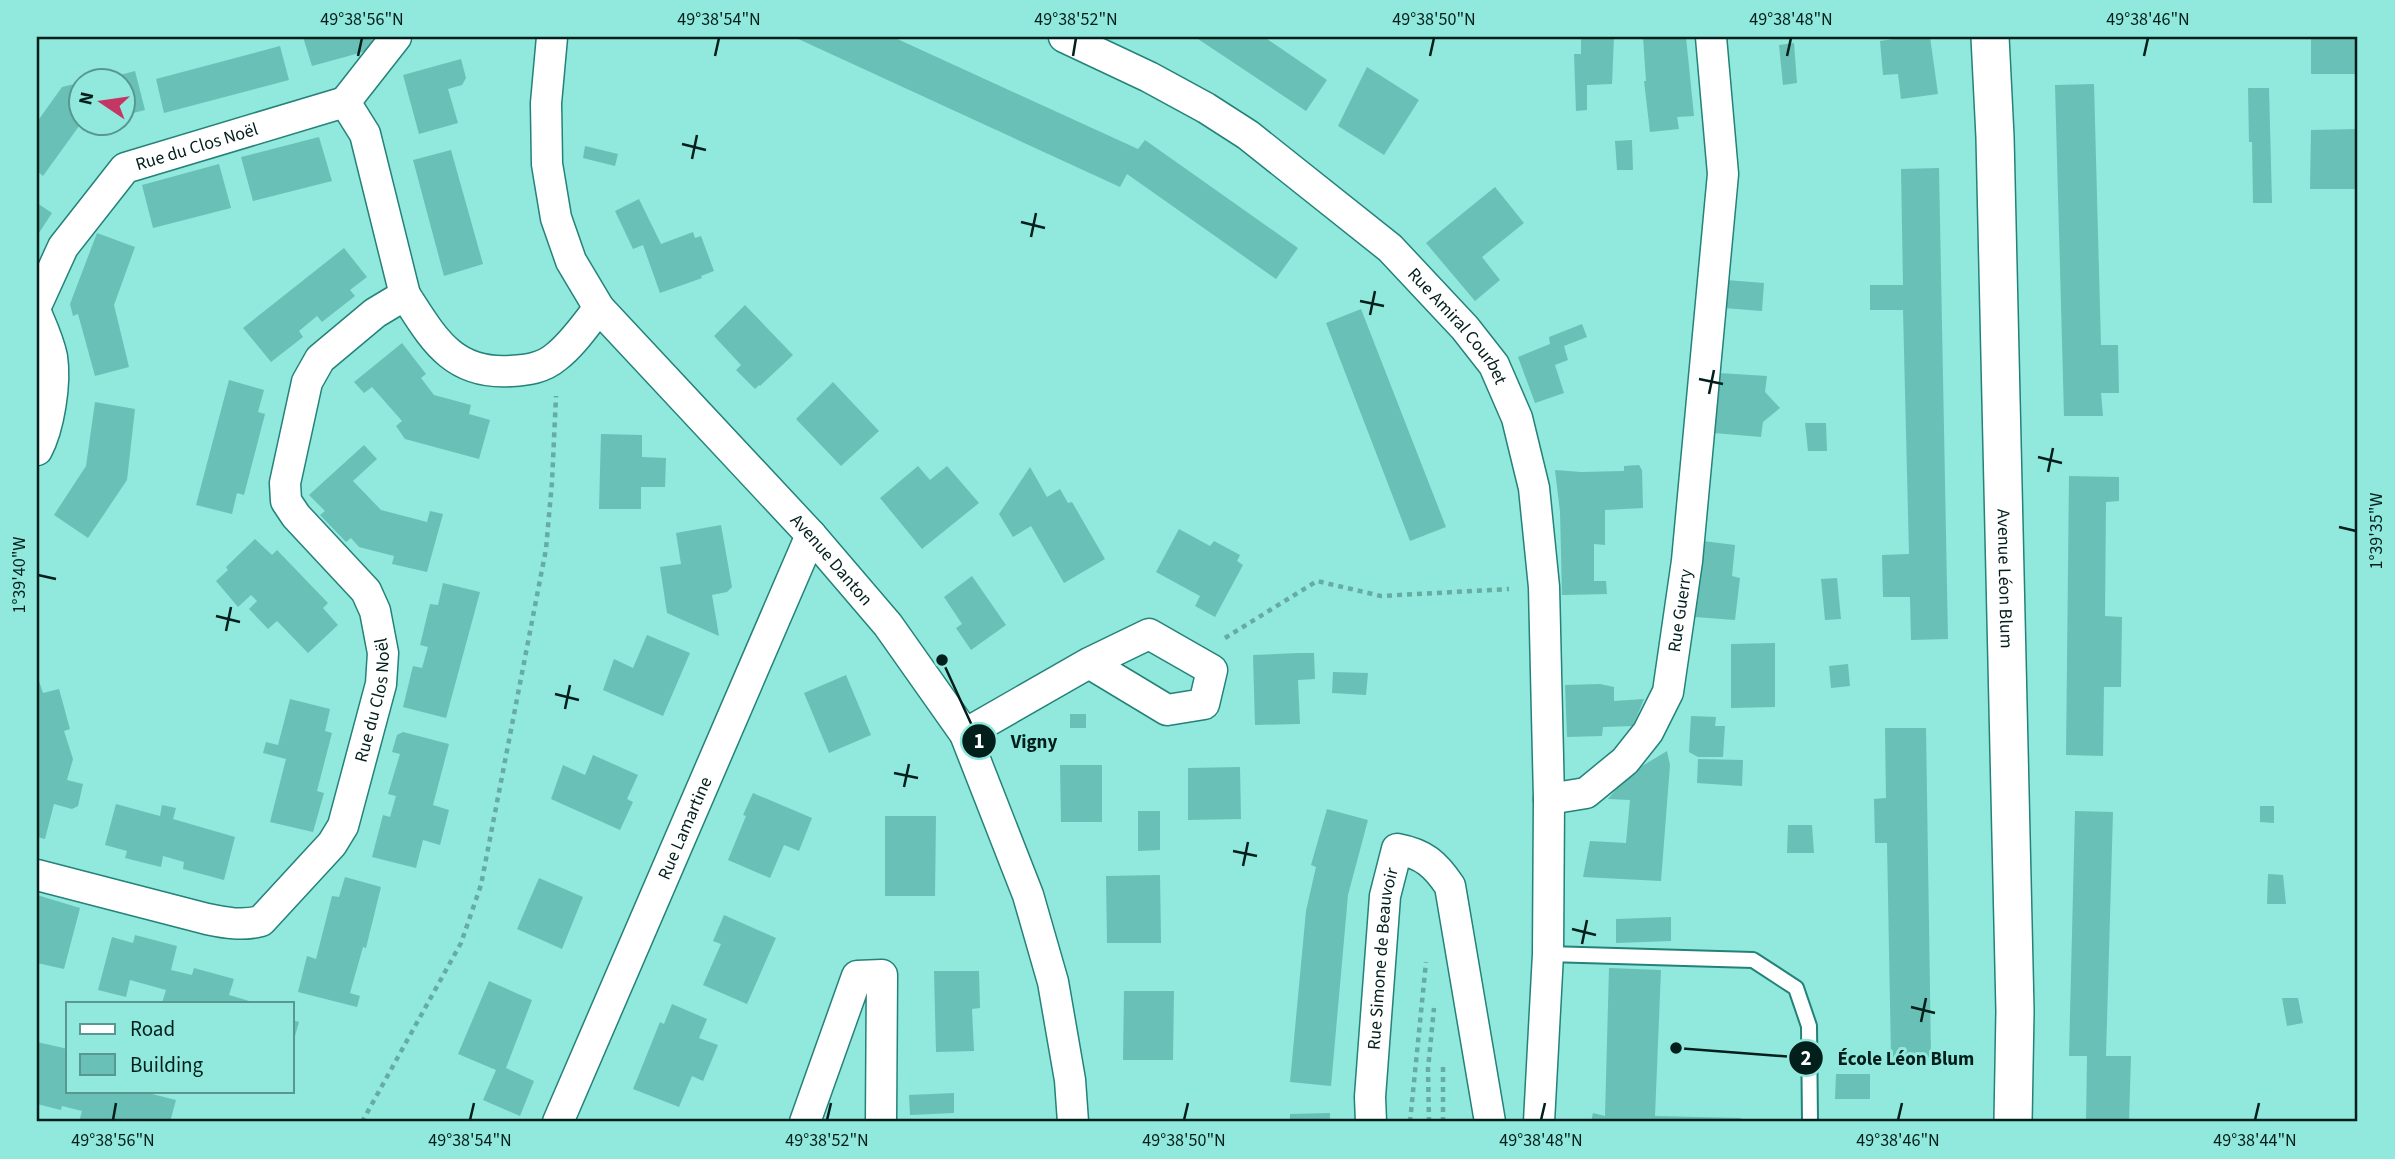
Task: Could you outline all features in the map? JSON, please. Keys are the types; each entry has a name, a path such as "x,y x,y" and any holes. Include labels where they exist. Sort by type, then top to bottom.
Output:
{"street":[{"path":"396,37 345,102 365,134 405,295 433,338 445,352 463,364 491,372 528,370 543,366 558,356 599,308"},
{"name":"Avenue Danton","path":"552,37 546,103 547,164 556,218 570,261 599,308 811,535 888,625 965,734 1028,895 1053,982 1070,1080 1073,1122"},
{"name":"Rue Amiral Courbet","path":"1064,37 1149,77 1248,135 1390,248 1465,328 1494,365 1517,418 1534,488 1544,587 1549,799"},
{"name":"Rue Guerry","path":"1549,799 1586,793 1625,761 1648,732 1668,692 1686,561 1723,174 1711,37"},
{"name":"Avenue Léon Blum","path":"1990,37 1995,137 2015,1011 2013,1122"},
{"name":"Rue du Clos Noël","path":"37,304 64,247 125,168 345,102"},
{"name":"Rue du Clos Noël","path":"37,875 207,919 230,924 248,924 261,920 332,844 343,827 381,684 383,653 375,611 366,592 296,516 286,501 285,483 307,382 313,369 320,359 375,313 405,295"},
{"path":"37,315 52,359 52,394 42,441 37,450"},
{"name":"Rue Lamartine","path":"558,1122 811,535"},
{"path":"965,734 1089,663 1149,634 1212,670 1204,704 1167,710 1089,663"},
{"path":"1539,1122 1548,954 1549,799"},
{"name":"Rue Simone de Beauvoir","path":"1371,1122 1370,1097 1385,896 1397,849 1416,853 1427,860 1437,867 1450,886 1490,1122"},
{"path":"804,1122 857,976 882,975 881,1122"}],"lane":[{"path":"1548,954 1752,960 1796,988 1808,1026 1810,1122"}],"path":[{"path":"362,1122 461,943 481,886 546,549 558,356"},
{"path":"1191,658 1317,581 1381,596 1544,587"},
{"path":"1410,1122 1427,954"},
{"path":"1429,1122 1428,1069 1434,1005"}],"building":[{"path":"303,37 371,37 374,49 312,66"},
{"path":"794,37 893,37 1138,149 1145,140 1298,248 1276,279 1127,174 1120,187"},
{"path":"1195,37 1264,37 1327,80 1306,111"},
{"path":"1581,37 1614,37 1612,84 1587,85 1587,110 1576,111 1574,54 1581,54"},
{"path":"1643,37 1686,37 1694,116 1677,117 1679,129 1650,132 1644,81"},
{"path":"1893,37 1930,37 1938,94 1901,99 1898,74 1883,75 1880,41"},
{"path":"2311,37 2358,37 2358,74 2311,74"},
{"path":"1794,43 1797,83 1783,85 1779,45"},
{"path":"280,46 289,80 164,113 156,79"},
{"path":"461,59 466,78 462,85 448,89 458,123 419,134 403,75"},
{"path":"1367,67 1419,100 1384,155 1338,126"},
{"path":"136,75 145,110 136,112"},
{"path":"2094,84 2101,345 2118,345 2119,393 2101,393 2103,416 2064,416 2055,85"},
{"path":"66,86 66,136 72,136 43,176 37,171 37,122 62,87"},
{"path":"2248,88 2269,88 2272,203 2253,203"},
{"path":"2358,129 2358,189 2310,189 2311,130"},
{"path":"319,137 332,181 253,201 241,157"},
{"path":"1632,140 1633,170 1617,170 1615,141"},
{"path":"585,146 618,154 615,166 583,158"},
{"path":"451,150 483,264 444,276 413,160"},
{"path":"219,164 231,208 153,228 142,185"},
{"path":"1939,168 1948,639 1911,640 1910,597 1883,597 1882,555 1909,554 1903,310 1870,310 1870,285 1903,285 1901,169"},
{"path":"1495,187 1524,223 1482,257 1500,280 1475,301 1426,243"},
{"path":"639,199 661,244 693,232 695,238 701,236 714,271 660,293 643,245 633,249 615,211"},
{"path":"37,203 52,213 37,236"},
{"path":"97,233 135,247 114,305 129,367 95,376 78,314 73,316 70,304"},
{"path":"344,248 367,277 350,290 355,296 322,322 317,316 299,331 303,337 271,362 243,328"},
{"path":"1726,280 1764,283 1762,311 1724,308"},
{"path":"745,305 793,355 755,389 736,370 741,365 714,336"},
{"path":"1361,309 1446,527 1410,541 1326,323"},
{"path":"1582,324 1587,337 1564,346 1568,360 1555,365 1564,393 1535,403 1518,357 1550,344 1549,337"},
{"path":"402,343 426,374 421,378 434,395 471,405 469,414 490,420 479,459 405,439 396,426 402,421 372,387 364,393 354,382"},
{"path":"1719,373 1767,376 1765,392 1780,408 1763,422 1761,437 1714,433"},
{"path":"229,380 264,390 258,412 265,414 244,495 237,493 232,514 196,505"},
{"path":"833,382 879,431 841,466 796,419"},
{"path":"95,402 135,409 127,480 88,538 54,515 86,466"},
{"path":"1805,423 1826,423 1827,451 1808,451"},
{"path":"601,434 642,435 642,457 666,458 665,487 641,487 641,509 599,509"},
{"path":"364,445 377,459 353,481 381,510 427,522 430,511 443,514 427,572 392,564 394,556 359,547 351,538 346,542 320,515 325,511 309,495"},
{"path":"1639,465 1642,470 1643,508 1605,510 1605,545 1594,544 1594,581 1606,581 1607,594 1562,595 1560,512 1555,470 1624,471 1624,466"},
{"path":"918,466 930,480 947,466 979,503 922,549 880,498"},
{"path":"1030,467 1047,497 1060,489 1068,503 1072,502 1105,559 1064,583 1031,526 1013,537 999,514"},
{"path":"2069,476 2119,477 2119,501 2106,502 2105,616 2122,617 2121,687 2104,687 2103,756 2066,755"},
{"path":"721,525 732,587 727,592 712,595 719,636 667,613 660,567 681,564 676,533"},
{"path":"1179,529 1210,546 1214,541 1240,555 1237,561 1243,565 1215,617 1195,606 1200,596 1156,572"},
{"path":"255,539 272,555 277,550 328,603 323,608 338,625 308,653 277,621 268,629 249,609 257,601 251,595 238,607 216,581 228,570 226,567"},
{"path":"1703,541 1735,545 1732,576 1740,578 1735,620 1695,617"},
{"path":"972,576 1006,625 971,650 956,628 962,624 944,597"},
{"path":"1837,578 1841,619 1825,620 1821,579"},
{"path":"443,583 480,592 446,718 403,707 413,666 422,668 428,647 420,645 430,604 438,605"},
{"path":"647,635 690,653 663,716 603,690 614,659 633,668"},
{"path":"1775,643 1775,707 1731,708 1731,644"},
{"path":"1314,653 1315,679 1298,680 1300,724 1255,725 1253,655"},
{"path":"1848,664 1850,686 1831,688 1829,666"},
{"path":"1333,672 1368,673 1366,695 1332,693"},
{"path":"37,675 43,693 59,689 70,729 64,731 73,759 67,780 83,784 78,806 72,809 54,804 45,839 37,837"},
{"path":"846,675 871,735 829,753 804,693"},
{"path":"1600,684 1614,687 1614,701 1644,699 1633,726 1603,727 1602,736 1567,737 1565,685"},
{"path":"290,699 330,709 325,731 332,733 317,791 324,793 313,832 270,822 286,759 263,753 266,742 278,745"},
{"path":"1070,714 1086,714 1086,728 1070,728"},
{"path":"1691,716 1716,717 1715,726 1725,726 1723,757 1698,757 1689,752"},
{"path":"1885,728 1926,728 1931,1057 1891,1057 1887,843 1875,843 1874,799 1886,798"},
{"path":"403,732 449,744 433,805 449,810 440,845 423,840 416,868 372,857 383,815 390,817 396,796 388,794 400,754 392,752 397,735"},
{"path":"1667,751 1670,765 1661,881 1583,877 1590,841 1626,843 1630,800 1608,799 1629,774"},
{"path":"593,755 638,775 627,799 633,802 620,830 551,799 563,765 585,775"},
{"path":"1698,759 1743,760 1742,786 1697,783"},
{"path":"1060,765 1102,765 1102,822 1061,822"},
{"path":"1240,767 1241,819 1188,820 1188,768"},
{"path":"753,793 812,818 799,851 784,845 770,878 728,860"},
{"path":"116,804 160,816 162,805 176,808 173,819 235,837 224,880 183,869 184,862 163,856 161,867 125,858 127,851 105,845"},
{"path":"2260,806 2274,806 2274,823 2260,822"},
{"path":"1327,809 1368,820 1348,895 1331,1086 1290,1082 1306,911 1316,867 1311,865"},
{"path":"1138,811 1160,811 1160,850 1138,851"},
{"path":"2075,811 2113,812 2106,1056 2131,1056 2129,1122 2086,1122 2087,1056 2069,1056"},
{"path":"885,816 936,816 935,896 885,896"},
{"path":"1788,825 1812,825 1814,853 1787,853"},
{"path":"2268,874 2283,875 2286,904 2267,904"},
{"path":"1160,875 1161,943 1107,943 1106,876"},
{"path":"345,877 381,887 366,948 363,947 350,993 360,996 357,1007 298,992 307,956 316,959 332,896 339,897"},
{"path":"539,878 583,897 562,949 517,929"},
{"path":"37,895 80,908 64,969 37,963"},
{"path":"724,915 776,938 747,1004 703,985 721,944 713,941"},
{"path":"1671,917 1671,941 1616,943 1616,919"},
{"path":"135,935 177,946 171,970 192,975 194,968 234,979 229,995 253,1002 162,1002 166,990 130,980 126,997 98,990 112,937 133,943"},
{"path":"1609,968 1661,970 1655,1116 1741,1118 1741,1122 1591,1122 1593,1113 1605,1116"},
{"path":"934,971 979,971 980,1008 972,1009 974,1051 936,1052"},
{"path":"489,981 532,1000 506,1068 534,1081 520,1116 483,1100 496,1070 458,1054"},
{"path":"1124,991 1174,991 1173,1060 1123,1060"},
{"path":"2282,998 2298,998 2303,1023 2287,1026"},
{"path":"672,1004 707,1019 699,1038 718,1045 703,1081 692,1076 679,1107 633,1089 660,1022 664,1024"},
{"path":"294,1021 299,1022 294,1040"},
{"path":"37,1042 66,1049 66,1092 144,1092 176,1100 170,1122 79,1122 82,1111 62,1106 61,1110 37,1104"},
{"path":"1836,1074 1870,1074 1870,1099 1835,1099"},
{"path":"954,1093 954,1113 910,1115 909,1095"},
{"path":"1330,1113 1330,1122 1290,1122 1290,1114"}],"place":[{"name":"Vigny","path":"942,660"},
{"name":"École Léon Blum","path":"1676,1048"}]}
